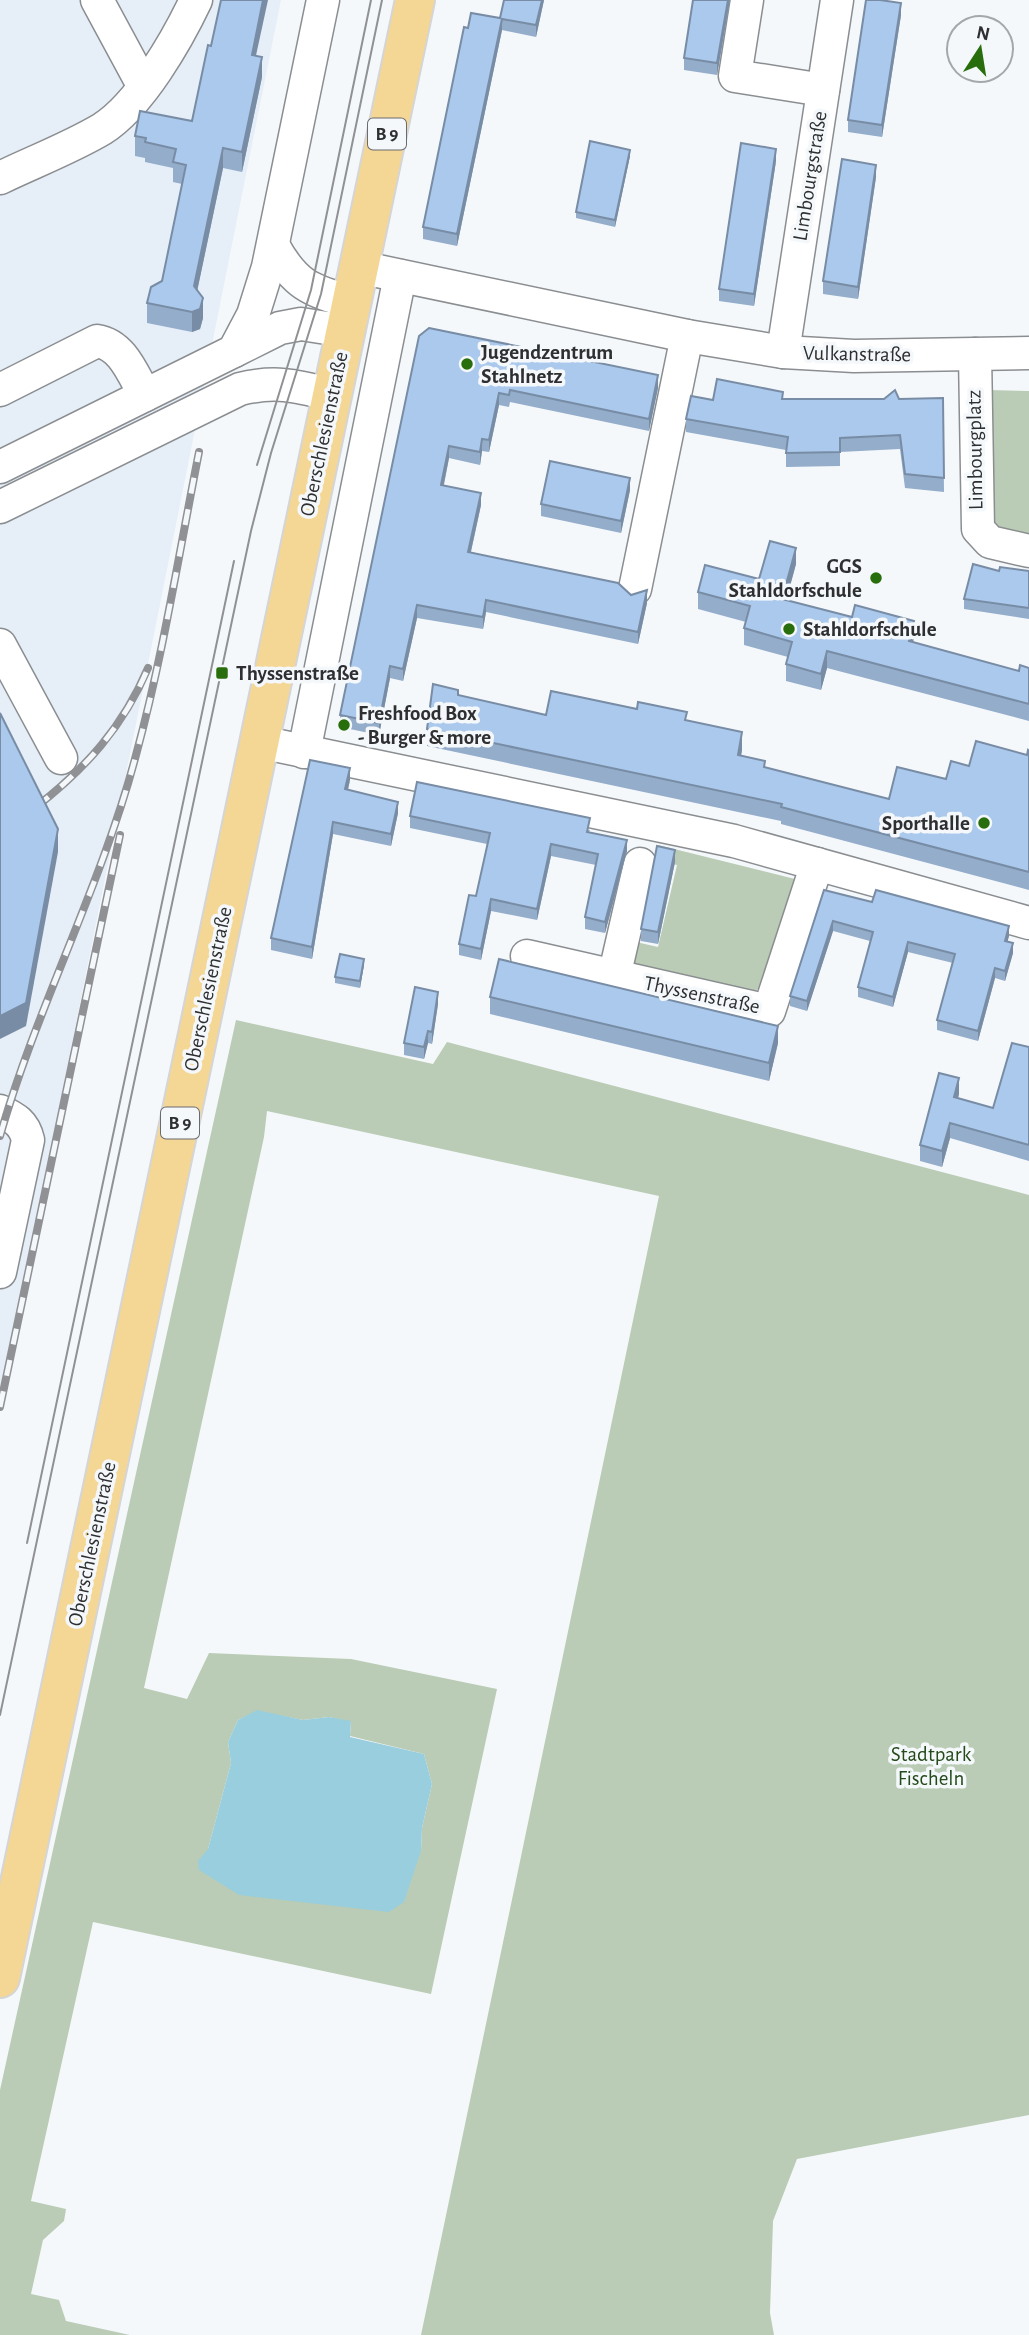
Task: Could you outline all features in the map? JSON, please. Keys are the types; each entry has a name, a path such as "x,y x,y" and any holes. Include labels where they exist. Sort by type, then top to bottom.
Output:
{"main road":[{"name":"Oberschlesienstraße","path":"0,1978 415,0"}],"street":[{"path":"97,0 144,87"},
{"path":"0,178 104,128 144,87 181,32 197,0"},
{"path":"234,351 253,315 273,244 323,0"},
{"path":"747,0 735,76 824,90"},
{"name":"Limbourgstraße","path":"783,352 837,0"},
{"path":"273,244 294,277 321,294 352,300"},
{"name":"Vulkanstraße","path":"352,300 400,276 687,337 783,352 854,356 1029,353"},
{"name":"Oberschlesienstraße","path":"303,752 400,276"},
{"path":"0,467 280,328 301,324 352,300"},
{"path":"635,589 687,337"},
{"path":"0,390 97,341 109,343 122,355 145,395"},
{"name":"Limbourgplatz","path":"975,354 978,530 990,542 1029,551"},
{"path":"0,507 240,389 265,382 282,383 333,395"},
{"path":"0,645 61,758"},
{"path":"260,742 636,819 817,864 1029,923"},
{"path":"614,977 640,864"},
{"name":"Thyssenstraße","path":"527,956 769,1011 817,864"},
{"path":"0,1111 15,1118 25,1128 28,1140 0,1272"}],"shaded area":[{"path":"0,0 281,0 0,1403"}],"green space":[{"path":"988,390 1029,391 1029,539 989,528"},
{"path":"658,845 795,879 764,982 754,993 631,969 636,942 658,947 677,865 655,860"},
{"name":"Stadtpark Fischeln","path":"236,1020 433,1064 447,1042 1029,1195 1029,2115 797,2159 773,2221 770,2313 774,2335 421,2335 659,1196 267,1111 264,1137 144,1688 187,1699 209,1653 351,1659 497,1689 431,1994 93,1922 31,2201 66,2209 64,2221 43,2240 31,2294 59,2300 66,2321 130,2335 0,2335 0,2090","holes":["257,1711 303,1720 329,1717 351,1722 350,1736 424,1754 432,1784 422,1828 421,1851 208,1849 231,1763 228,1742 238,1720"]}],"water":[{"path":"257,1710 303,1720 329,1717 351,1721 350,1737 424,1754 432,1784 422,1828 421,1851 404,1902 389,1912 239,1895 199,1870 198,1861 208,1849 231,1763 228,1742 238,1720"}],"building":[{"path":"221,0 263,0 252,55 262,57 242,152 223,148 194,286 203,298 200,309 192,312 147,303 151,287 162,281 186,165 173,162 176,149 145,142 146,138 135,136 140,111 192,121 208,45 211,46"},
{"path":"504,0 542,0 536,25 502,19 457,234 423,227 464,27 468,28 471,13 500,18"},
{"path":"693,0 728,0 717,63 684,58"},
{"path":"866,0 901,3 882,125 848,120"},
{"path":"590,141 630,150 615,220 576,212"},
{"path":"741,143 776,149 754,294 719,289"},
{"path":"842,159 876,165 858,287 823,281"},
{"path":"429,328 658,375 649,419 510,390 509,395 499,393 489,440 482,439 480,452 449,446 441,485 481,493 468,552 618,583 631,595 647,590 638,632 486,600 483,617 417,605 403,669 390,666 379,723 340,715 419,336"},
{"path":"717,379 783,392 782,399 884,399 895,390 899,399 943,398 944,478 905,474 900,435 840,438 840,452 786,453 788,437 686,419 691,396 713,400"},
{"path":"550,461 630,478 621,521 541,504"},
{"path":"770,541 796,548 782,599 852,617 855,605 914,621 909,641 1019,671 1020,665 1029,668 1029,704 827,651 821,674 786,664 792,642 744,628 750,606 698,592 705,565 759,579"},
{"path":"973,564 999,571 1000,567 1029,571 1029,608 964,599"},
{"path":"433,684 458,690 458,695 546,715 551,691 637,709 638,702 687,712 685,720 742,732 738,755 765,761 764,767 889,799 897,767 946,779 951,761 969,766 976,741 1027,755 1028,750 1029,872 781,807 782,804 427,729"},
{"path":"0,713 58,829 26,1003 0,1016"},
{"path":"310,760 350,768 345,789 398,802 391,834 333,822 312,947 271,938"},
{"path":"417,782 590,818 587,832 627,840 605,922 585,917 598,854 551,844 537,909 491,899 481,949 459,944 469,895 476,896 490,833 410,816"},
{"path":"657,846 675,850 658,932 641,929"},
{"path":"824,890 872,902 876,890 1009,926 1005,941 1013,943 1005,971 995,968 978,1031 937,1020 955,954 908,942 893,997 858,987 873,932 833,921 807,1001 790,996"},
{"path":"340,954 364,959 360,981 335,977"},
{"path":"499,959 778,1026 769,1063 490,997"},
{"path":"415,987 438,992 432,1032 428,1031 424,1047 404,1043"},
{"path":"1012,1043 1029,1047 1029,1145 950,1123 942,1151 920,1145 939,1073 959,1078 954,1097 993,1108"}],"tram line":[{"path":"257,465 311,290 371,0"},
{"path":"0,1715 251,531 271,453 321,294 382,0"},
{"path":"27,1543 234,561"}],"railway":[{"path":"0,1136 32,1040 106,851 136,755 163,642 199,452"},
{"path":"36,807 71,777 115,728 148,668"},
{"path":"0,1407 120,835"}],"place":[{"name":"Jugendzentrum Stahlnetz","path":"467,364"},
{"name":"GGS Stahldorfschule","path":"876,578"},
{"name":"Stahldorfschule","path":"789,629"},
{"name":"Thyssenstraße","path":"222,673"},
{"name":"Freshfood Box - Burger & more","path":"344,725"},
{"name":"Sporthalle","path":"984,823"}]}
